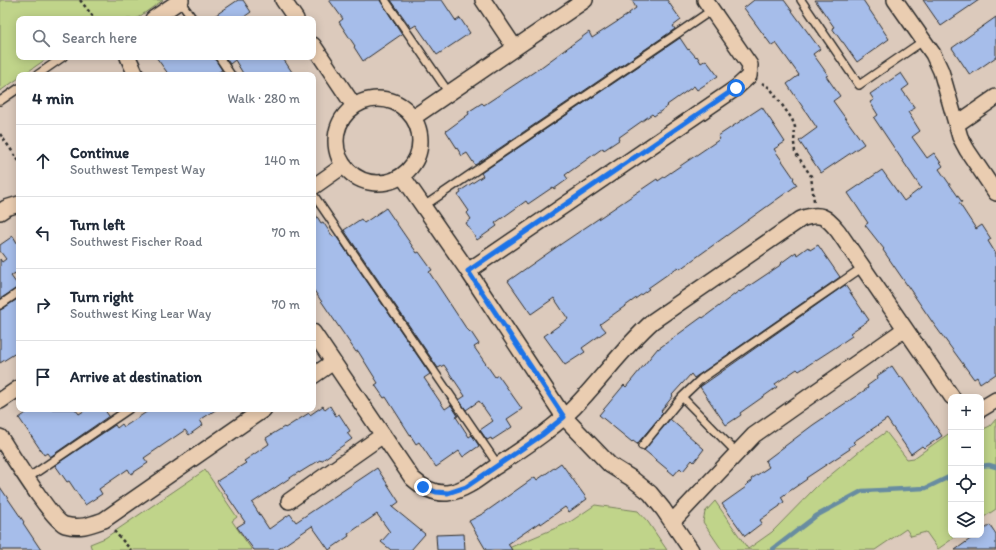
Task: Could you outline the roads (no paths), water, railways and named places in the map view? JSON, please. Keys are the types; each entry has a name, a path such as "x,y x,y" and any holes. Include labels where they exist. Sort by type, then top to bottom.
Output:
{"street":[{"path":"157,16 181,0"},
{"path":"283,0 294,16"},
{"path":"483,0 515,48"},
{"path":"414,117 585,0"},
{"path":"895,0 933,54 941,71 960,137 996,193"},
{"path":"468,271 736,88 749,76 750,65 709,5"},
{"path":"316,49 354,106"},
{"path":"129,60 135,72"},
{"path":"956,124 996,97"},
{"path":"370,99 387,99 401,105 414,117 421,134 420,150 414,166 403,176 385,184 370,184 356,178 343,166 336,151 336,135 342,118 354,106 370,99"},
{"path":"316,185 343,166"},
{"path":"403,176 468,271 564,417 592,448 610,465 631,478 650,493 691,550"},
{"path":"0,212 6,208 16,205"},
{"path":"316,336 412,478 423,487 436,492 448,493 466,487 542,435 564,417 581,401 637,335 653,321 801,219 817,215 832,223 950,394"},
{"path":"672,522 754,435 905,329"},
{"path":"316,374 333,362"},
{"path":"0,401 16,390"},
{"path":"984,407 996,400"},
{"path":"0,437 49,510 64,525 84,527 104,520 260,412"},
{"path":"290,501 383,435"}],"lane":[{"path":"181,0 191,16"},
{"path":"385,0 449,93"},
{"path":"801,0 859,84 923,41"},
{"path":"424,206 709,5"},
{"path":"43,72 59,60"},
{"path":"221,60 229,72"},
{"path":"0,101 16,90"},
{"path":"316,198 498,465"},
{"path":"642,446 682,398 701,379 863,267"},
{"path":"0,305 16,294"},
{"path":"682,398 737,454"},
{"path":"28,478 125,412"}],"waterway":[{"path":"984,466 996,467"},
{"path":"773,549 816,516 862,491 926,488 948,477"}]}
